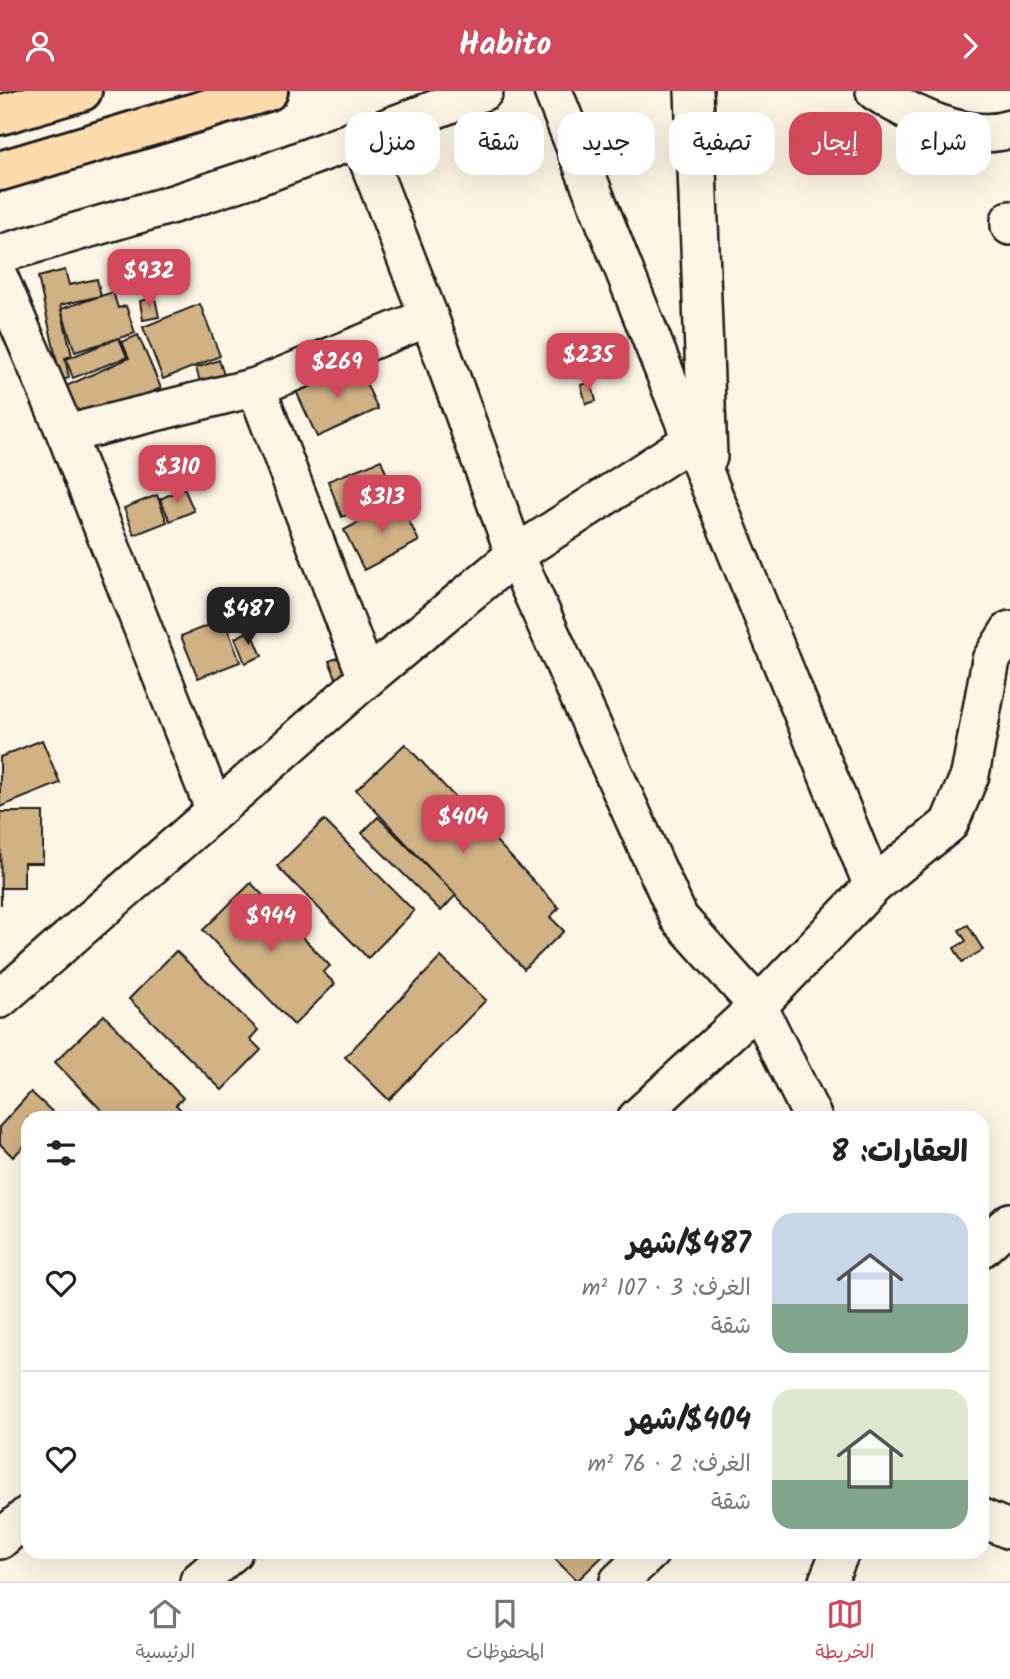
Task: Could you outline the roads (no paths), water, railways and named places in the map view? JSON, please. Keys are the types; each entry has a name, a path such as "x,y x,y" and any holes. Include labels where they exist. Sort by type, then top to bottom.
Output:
{"highway":[{"path":"0,115 82,91"},
{"path":"8,175 268,91"}],"street":[{"path":"430,112 484,91"},
{"path":"553,91 873,886"},
{"path":"694,91 709,484"},
{"path":"875,91 906,111 963,131 1008,138"},
{"path":"0,254 173,204 345,144"},
{"path":"374,175 429,317 515,555 679,918 758,1006 810,1111"},
{"path":"1010,220 1010,226"},
{"path":"0,280 65,434 215,811"},
{"path":"65,434 256,387 429,317"},
{"path":"256,387 367,678"},
{"path":"0,999 367,678 515,555 692,440"},
{"path":"645,1111 758,1006 873,886 949,824 970,775 991,660 1010,630"},
{"path":"989,1242 1010,1222"},
{"path":"0,1540 21,1521"},
{"path":"989,1521 1010,1530"},
{"path":"828,1581 838,1559"}]}
